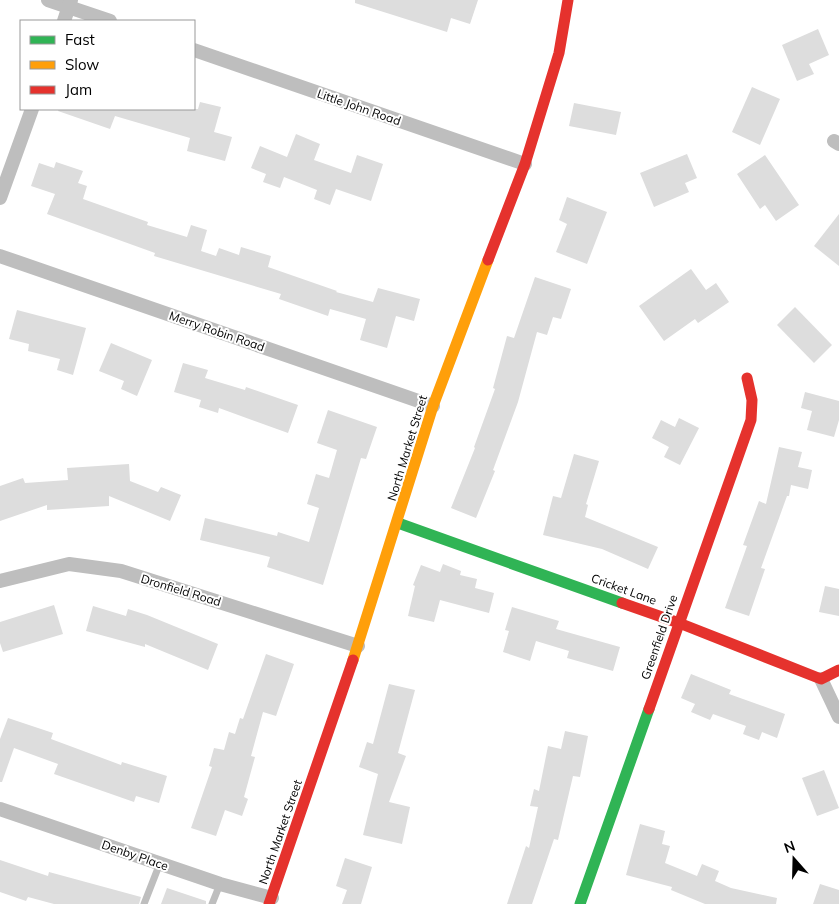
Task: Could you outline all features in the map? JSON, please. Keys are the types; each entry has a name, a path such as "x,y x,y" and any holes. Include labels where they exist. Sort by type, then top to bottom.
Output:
{"street":[{"path":"48,0 70,4 108,20"},
{"name":"North Market Street","path":"270,901 358,646 433,406 525,164 559,53 568,0"},
{"path":"64,20 70,4"},
{"name":"Little John Road","path":"195,50 525,164"},
{"path":"0,198 32,110"},
{"name":"Merry Robin Road","path":"0,256 433,406"},
{"name":"Greenfield Drive","path":"585,903 679,623 750,420 752,400 747,378"},
{"name":"Cricket Lane","path":"398,523 679,623 821,679"},
{"name":"Dronfield Road","path":"0,581 69,564 121,572 358,646"},
{"path":"839,670 821,679 839,717"},
{"name":"Denby Place","path":"0,810 270,901"}],"lane":[{"path":"144,904 160,863"},
{"path":"212,904 220,884"}],"building":[{"path":"355,0 478,0 470,24 451,18 447,32 355,3"},
{"path":"818,29 829,55 809,64 814,74 797,81 782,45"},
{"path":"752,87 780,99 760,145 732,132"},
{"path":"200,102 221,107 214,132 232,137 225,161 187,151 190,138 115,116 110,129 58,111 58,110 198,109"},
{"path":"574,103 621,112 616,135 569,126"},
{"path":"296,134 320,144 314,160 351,173 357,155 383,164 371,201 336,189 330,205 314,199 317,190 284,177 280,188 263,182 266,174 251,168 260,146 287,157"},
{"path":"687,154 697,178 685,183 689,192 654,207 640,173"},
{"path":"765,155 799,205 776,221 765,205 760,209 737,174"},
{"path":"56,162 83,171 78,183 87,186 83,199 148,222 147,225 187,237 191,225 207,230 201,251 216,256 219,248 239,255 241,247 271,256 268,267 336,292 373,302 378,288 420,299 414,321 396,316 387,348 360,340 366,319 330,309 328,316 279,299 281,294 154,256 155,253 47,214 55,194 31,186 39,163 54,168"},
{"path":"567,197 607,212 587,264 556,252 567,224 559,220"},
{"path":"839,214 839,266 814,246"},
{"path":"691,269 706,290 716,283 729,302 698,323 695,319 664,341 639,306"},
{"path":"535,277 571,289 561,319 553,317 547,335 537,332 518,402 493,470 495,471 476,518 451,508 475,448 495,389 493,388 507,336 514,338"},
{"path":"795,307 832,345 814,363 777,325"},
{"path":"17,310 86,328 73,375 57,370 60,359 28,351 29,344 9,339"},
{"path":"111,343 152,360 137,396 121,389 124,381 99,371"},
{"path":"183,363 208,370 205,378 245,390 246,387 298,405 288,433 219,408 218,413 199,407 201,400 174,392"},
{"path":"805,392 839,401 839,420 834,437 807,430 812,411 801,408"},
{"path":"328,410 377,427 366,459 361,458 323,585 267,567 270,557 200,540 205,518 277,536 278,532 309,542 319,508 307,504 316,474 329,478 337,450 317,443"},
{"path":"679,418 699,428 680,465 664,457 669,447 652,438 661,420 675,427"},
{"path":"779,447 802,452 798,467 812,470 808,489 791,485 789,496 787,496 761,568 765,569 749,616 725,608 747,546 743,545 759,501 766,504"},
{"path":"574,454 599,461 586,504 588,505 585,517 658,547 648,569 602,549 543,535 553,496 561,498"},
{"path":"129,464 130,481 158,492 161,487 181,495 170,521 109,496 109,506 47,510 47,505 0,521 0,486 23,478 25,483 68,480 67,468"},
{"path":"443,564 461,571 460,575 477,579 475,588 494,593 489,613 440,600 434,622 408,616 415,586 413,585 421,565 440,572"},
{"path":"825,586 839,589 839,616 819,612"},
{"path":"54,605 63,634 3,652 0,643 0,622"},
{"path":"93,606 126,616 128,609 218,644 208,670 145,644 145,647 86,631"},
{"path":"512,607 559,621 556,629 620,647 613,671 567,658 569,651 536,641 530,661 503,652 509,631 505,630"},
{"path":"266,654 294,664 276,716 263,712 251,756 255,757 244,797 248,799 242,816 225,810 216,836 191,828 212,767 209,766 214,748 224,750 229,732 235,734 240,718 243,719"},
{"path":"691,674 731,690 729,694 785,714 777,738 762,732 759,740 743,734 746,726 713,714 710,720 691,712 695,704 681,698"},
{"path":"389,684 415,690 398,753 406,756 389,802 410,807 402,844 363,835 378,774 359,767 367,742 373,744"},
{"path":"8,718 53,733 51,739 121,765 122,762 167,776 159,803 136,796 134,802 54,774 58,764 14,748 2,782 0,782 0,739"},
{"path":"565,731 588,736 580,777 573,776 558,840 554,839 532,904 507,904 526,846 529,848 538,807 530,806 534,789 539,791 548,746 561,749"},
{"path":"824,770 839,808 817,816 802,778"},
{"path":"640,824 665,831 662,844 670,846 665,863 697,876 702,864 719,871 715,881 731,888 777,898 776,904 705,904 671,890 672,887 626,875"},
{"path":"345,858 372,867 361,904 342,904 347,890 336,886"},
{"path":"0,860 48,876 49,872 141,897 139,904 54,904 28,897 26,901 0,892"},
{"path":"820,884 839,890 839,904 813,904"},
{"path":"167,888 206,901 206,904 161,904"}],"traffic: fast":[{"path":"398,523 622,603"},
{"path":"580,904 649,709"}],"traffic: slow":[{"path":"353,660 433,406 488,260"}],"traffic: jam":[{"path":"488,260 525,164 559,53 568,0"},
{"path":"649,709 751,420 752,400 747,378"},
{"path":"622,603 679,623 821,679 839,670"},
{"path":"269,904 353,660"}]}
